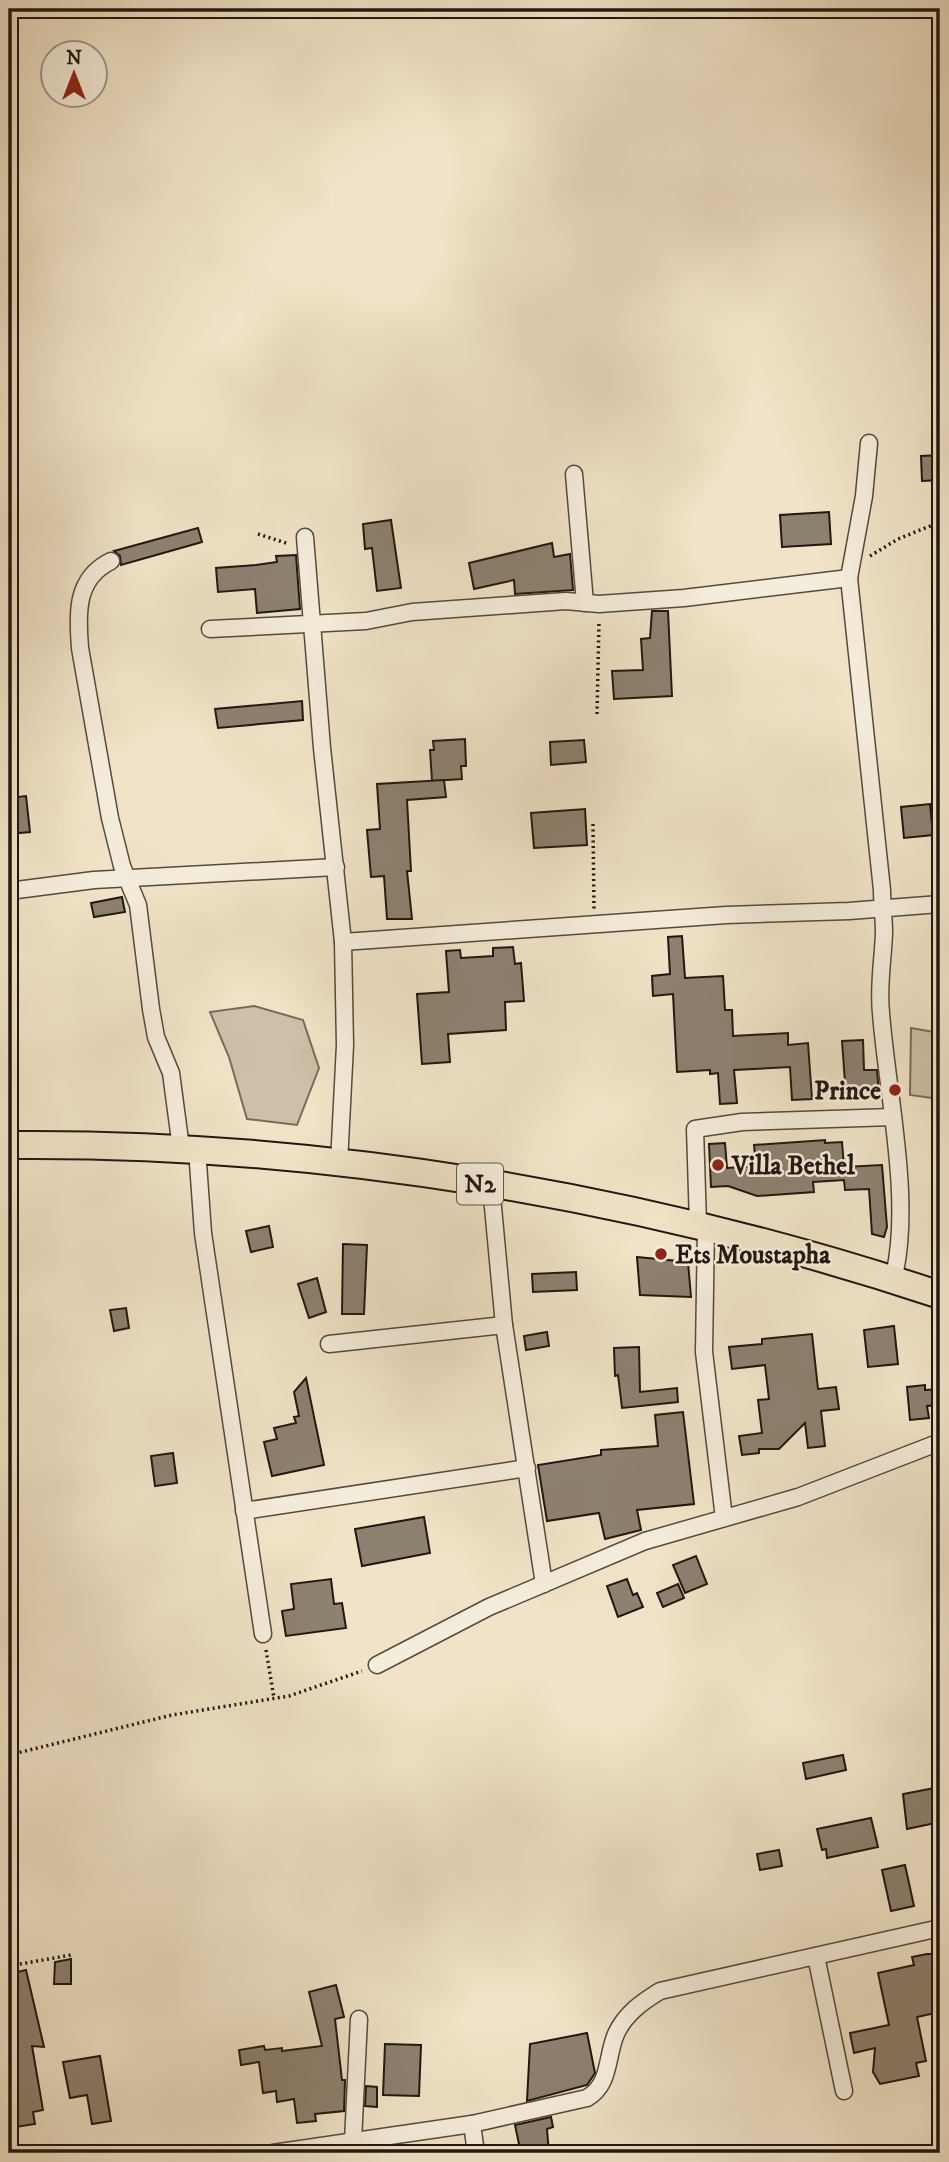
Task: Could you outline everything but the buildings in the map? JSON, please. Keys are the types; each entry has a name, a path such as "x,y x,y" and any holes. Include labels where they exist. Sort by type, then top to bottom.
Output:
{"highway":[{"name":"N2","path":"9,1145 189,1149 339,1163 491,1186 702,1225 940,1296"}],"street":[{"path":"869,443 850,570 882,909 881,1013 893,1117 900,1239 893,1280"},
{"path":"574,474 592,603"},
{"path":"306,544 343,942 345,1045 339,1163"},
{"path":"111,561 89,575 84,588 78,629 110,818 122,866 129,878 145,943 156,1037 171,1073 189,1149 263,1634"},
{"path":"209,629 366,621 412,612 566,601 592,603 684,598 850,570"},
{"path":"9,891 129,878 336,867"},
{"path":"343,942 726,915 940,904"},
{"path":"724,1518 704,1352 702,1225 695,1129 742,1122 893,1117"},
{"path":"491,1186 504,1325 544,1584"},
{"path":"329,1344 504,1325"},
{"path":"377,1665 479,1612 645,1541 798,1497 940,1441"},
{"path":"244,1511 527,1468"},
{"path":"273,2153 349,2145 472,2124 587,2098 602,2086 621,2024 643,2001 660,1991 940,1928"},
{"path":"816,1956 844,2091"},
{"path":"349,2145 359,2019"},
{"path":"472,2124 476,2153"}],"path":[{"path":"850,570 898,538 940,522"},
{"path":"258,534 306,544"},
{"path":"592,603 597,714"},
{"path":"591,926 596,893 593,824"},
{"path":"263,1634 274,1698"},
{"path":"9,1755 172,1715 318,1688 377,1665"},
{"path":"9,1966 71,1955"}],"shaded area":[{"path":"254,1006 303,1020 319,1068 297,1125 247,1119 229,1057 210,1012"},
{"path":"911,1028 940,1033 940,1099 910,1095"}],"place":[{"name":"Prince","path":"895,1090"},
{"name":"Villa Bethel","path":"718,1165"},
{"name":"Ets Moustapha","path":"661,1254"}]}
